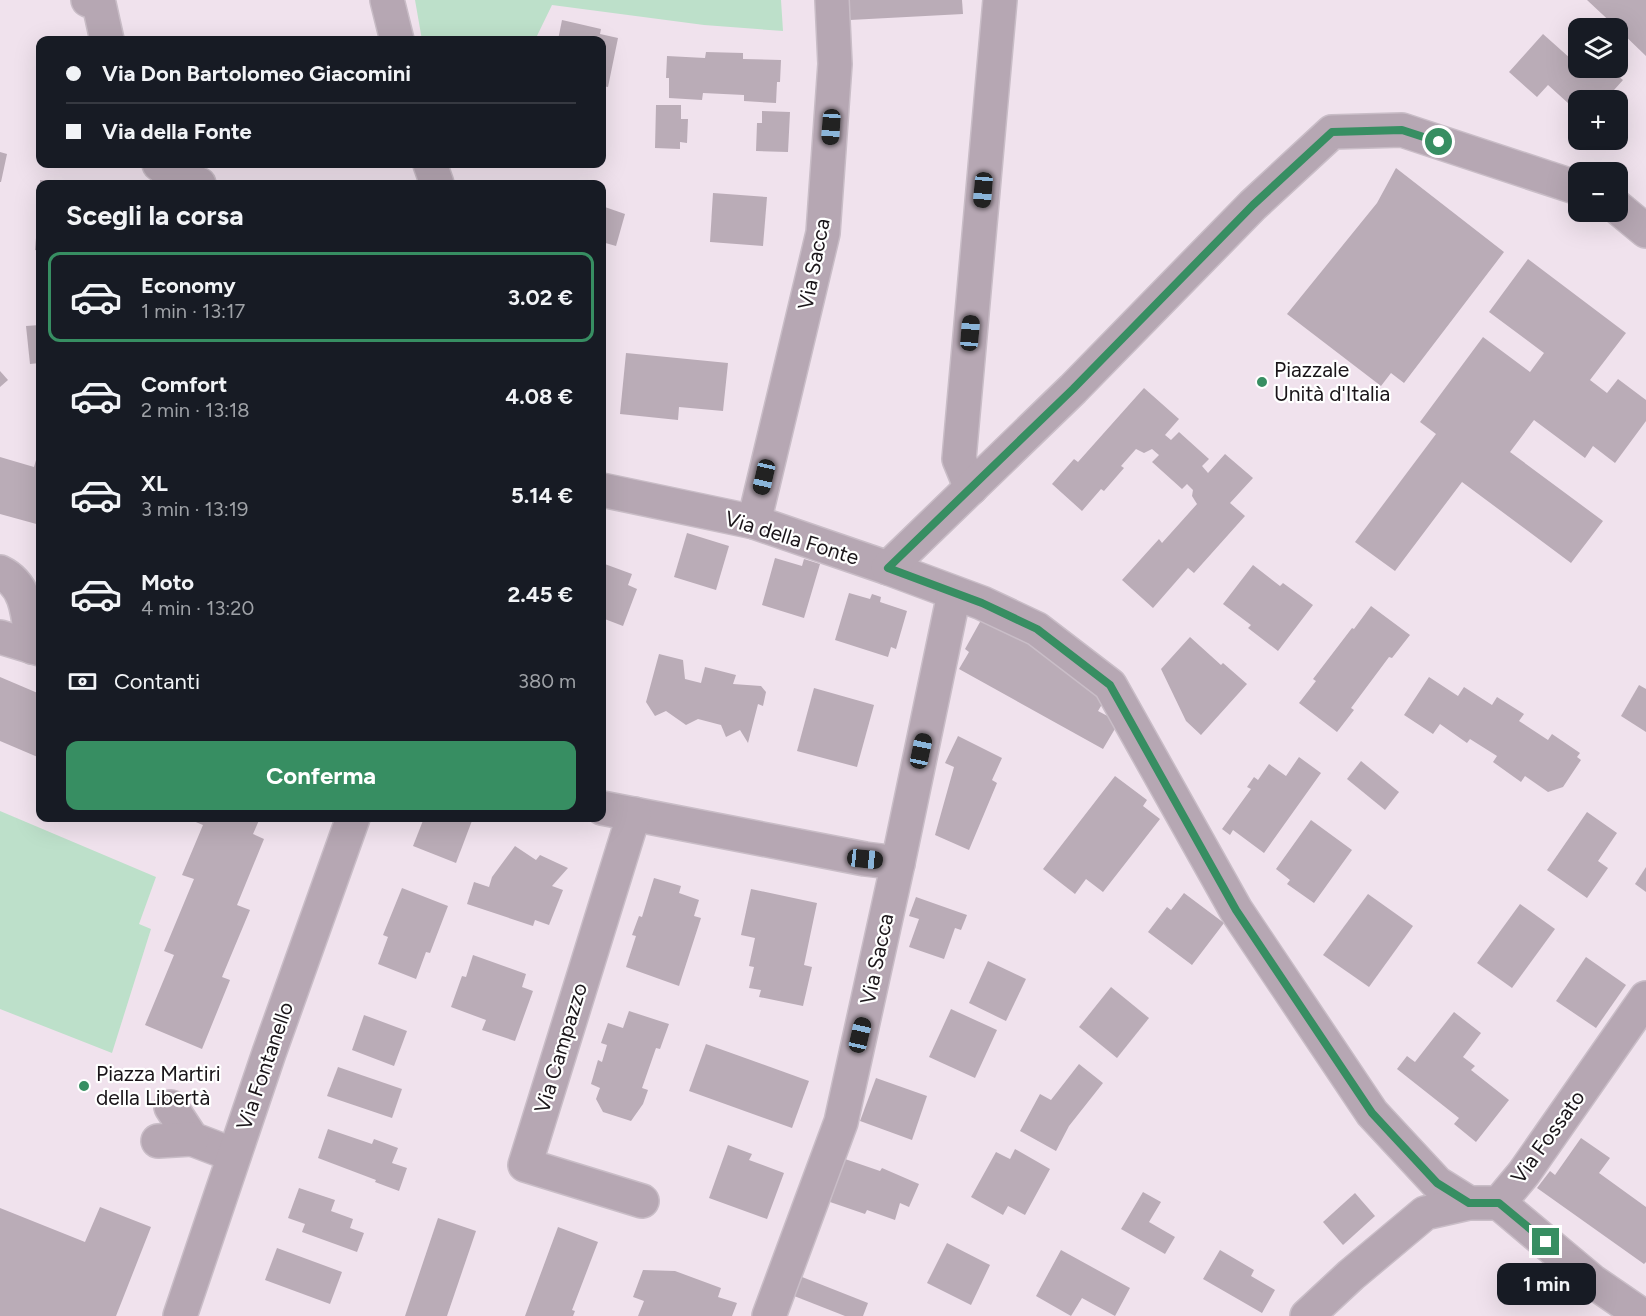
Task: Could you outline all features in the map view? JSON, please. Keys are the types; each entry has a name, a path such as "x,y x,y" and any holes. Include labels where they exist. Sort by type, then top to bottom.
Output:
{"street":[{"path":"88,0 99,4 106,36"},
{"path":"387,0 396,36"},
{"name":"Via Sacca","path":"754,522 823,232 835,64 832,0"},
{"path":"970,488 959,459 1000,0"},
{"path":"888,568 1073,389 1253,205 1332,132 1402,130 1568,185"},
{"path":"164,168 190,180"},
{"path":"1628,216 1646,231"},
{"name":"Via della Fonte","path":"606,491 754,522 982,603 1037,629 1110,685 1236,910 1372,1113 1437,1183 1484,1203 1643,1316"},
{"path":"0,637 36,648 25,598 17,578"},
{"name":"Via Sacca","path":"769,1316 841,1122 954,594"},
{"path":"606,808 865,859 898,863"},
{"name":"Via Campazzo","path":"634,814 525,1165 642,1201"},
{"name":"Via Fontanello","path":"180,1316 269,1053 352,822"},
{"name":"Via Fossato","path":"1484,1203 1524,1173 1646,998"},
{"path":"171,1107 192,1139"},
{"path":"158,1141 192,1139 234,1155"},
{"path":"1307,1316 1351,1275 1425,1214 1484,1203"}],"green space":[{"path":"415,0 781,0 783,31 704,25 552,5 537,36 421,36"},
{"path":"0,811 156,877 139,924 151,929 112,1053 0,1009"}],"building":[{"path":"849,0 962,0 963,14 850,20"},
{"path":"1587,0 1646,0 1646,56 1628,39 1628,18 1606,18"},
{"path":"562,20 601,29 600,34 618,38 608,87 606,87 606,36 559,36"},
{"path":"1543,34 1568,56 1568,78 1620,78 1623,80 1614,90 1568,90 1568,103 1548,85 1537,97 1509,72"},
{"path":"706,52 743,53 743,59 781,60 776,103 744,101 744,95 703,93 702,100 669,98 669,78 666,78 667,56 705,58"},
{"path":"656,105 681,105 681,119 688,119 687,143 680,142 680,149 655,148"},
{"path":"762,111 790,112 788,152 756,151 757,123 762,123"},
{"path":"0,152 7,154 1,182 0,182"},
{"path":"1396,168 1504,252 1404,383 1391,373 1381,386 1287,314 1377,203"},
{"path":"713,193 767,197 763,246 710,242"},
{"path":"606,207 625,214 616,246 606,243"},
{"path":"1528,259 1626,333 1590,380 1607,393 1618,379 1646,400 1646,421 1615,463 1593,446 1585,458 1534,420 1510,452 1603,521 1571,563 1462,482 1395,571 1355,542 1436,434 1420,422 1483,337 1530,372 1544,353 1489,312"},
{"path":"36,325 36,363 30,364 26,326"},
{"path":"626,353 728,363 723,411 679,407 678,420 620,414"},
{"path":"0,371 8,380 0,387"},
{"path":"1144,388 1179,419 1165,435 1171,440 1179,432 1209,459 1202,466 1208,473 1225,454 1253,478 1230,503 1245,516 1194,573 1188,568 1153,608 1122,580 1159,539 1162,543 1197,504 1192,496 1193,490 1187,484 1182,489 1152,462 1159,455 1152,449 1144,453 1136,449 1121,466 1124,468 1104,491 1101,489 1082,511 1052,484 1074,459 1078,462"},
{"path":"0,457 34,467 36,460 36,524 0,514"},
{"path":"687,533 729,546 716,590 674,577"},
{"path":"775,558 802,566 804,559 820,564 804,618 762,605"},
{"path":"606,564 632,574 628,585 637,589 623,626 606,620"},
{"path":"1253,565 1280,586 1283,583 1313,605 1278,651 1248,628 1251,625 1223,604"},
{"path":"849,593 870,599 872,594 881,597 880,602 907,611 896,649 891,647 888,657 835,640"},
{"path":"1371,606 1410,635 1392,658 1389,657 1351,708 1354,710 1337,732 1299,703 1316,681 1313,679"},
{"path":"985,613 1072,664 1067,674 1107,696 1098,711 1119,722 1103,749 959,669 969,652 965,649"},
{"path":"1190,637 1221,665 1223,663 1247,684 1201,735 1186,721 1161,669"},
{"path":"659,654 683,660 685,679 701,683 705,667 736,675 733,684 761,686 766,692 763,706 758,704 748,743 740,730 726,737 721,725 698,719 686,725 666,711 655,716 646,702"},
{"path":"0,677 36,692 36,756 0,741"},
{"path":"1429,677 1458,696 1464,687 1492,705 1497,697 1524,714 1519,721 1548,740 1552,734 1580,753 1577,757 1581,760 1563,787 1548,792 1525,776 1521,782 1493,762 1497,756 1470,739 1467,743 1440,724 1433,734 1404,715"},
{"path":"1639,685 1646,689 1646,732 1621,716"},
{"path":"814,688 874,705 857,767 797,751"},
{"path":"958,736 1002,758 992,780 997,783 969,850 935,835 954,767 945,763"},
{"path":"1299,757 1321,773 1264,853 1233,830 1230,835 1222,829 1251,789 1247,787 1254,777 1258,780 1269,764 1286,776"},
{"path":"1361,761 1399,792 1385,810 1347,779"},
{"path":"1115,776 1147,800 1143,806 1160,819 1103,892 1086,879 1075,894 1043,869"},
{"path":"1587,812 1617,833 1598,861 1608,868 1587,898 1547,870"},
{"path":"1311,820 1352,850 1314,903 1287,884 1290,880 1276,869"},
{"path":"196,822 258,822 253,834 264,839 237,905 250,910 222,977 230,980 202,1049 145,1025 174,955 164,951 194,879 182,875 203,825"},
{"path":"422,822 471,822 456,863 413,846"},
{"path":"515,846 536,860 540,855 568,868 552,886 563,890 549,925 535,920 533,926 467,904 474,882 489,887 492,877"},
{"path":"1646,867 1646,892 1635,884"},
{"path":"654,878 681,886 679,893 699,900 694,916 701,918 679,986 626,967 636,936 632,935 639,916 642,917"},
{"path":"402,888 448,906 430,953 426,952 416,979 378,964 388,937 383,935"},
{"path":"751,889 817,903 804,965 812,967 803,1006 759,997 761,990 749,988 754,967 749,966 755,938 741,935"},
{"path":"1184,893 1224,923 1192,965 1148,932 1167,907 1171,910"},
{"path":"1368,894 1413,926 1369,987 1323,955"},
{"path":"916,897 967,915 961,930 955,928 944,959 909,947 919,919 909,916"},
{"path":"1520,904 1555,929 1512,988 1477,963"},
{"path":"473,955 526,974 522,987 533,991 515,1041 482,1030 486,1020 451,1007 462,976 466,977"},
{"path":"1586,957 1626,985 1596,1028 1556,1001"},
{"path":"988,961 1026,979 1006,1021 969,1003"},
{"path":"1111,987 1149,1018 1117,1058 1079,1027"},
{"path":"951,1009 997,1030 975,1078 929,1057"},
{"path":"629,1011 669,1024 660,1049 656,1048 642,1088 648,1090 643,1104 631,1121 603,1112 596,1099 600,1088 591,1084 598,1060 602,1062 607,1045 601,1043 608,1023 623,1028"},
{"path":"1454,1012 1481,1033 1463,1057 1475,1066 1471,1070 1509,1100 1476,1142 1454,1124 1459,1118 1397,1069 1407,1056 1415,1062"},
{"path":"364,1015 407,1031 394,1066 352,1050"},
{"path":"706,1044 809,1081 792,1128 689,1091"},
{"path":"1079,1064 1103,1083 1069,1126 1056,1151 1020,1131 1040,1094 1051,1100"},
{"path":"338,1067 402,1089 392,1118 327,1096"},
{"path":"876,1078 927,1096 912,1140 860,1121"},
{"path":"328,1129 372,1144 374,1139 398,1148 392,1163 407,1168 399,1191 318,1158"},
{"path":"1581,1138 1610,1158 1599,1173 1646,1207 1646,1262 1644,1264 1537,1188 1550,1171 1555,1175"},
{"path":"728,1145 752,1154 749,1160 784,1173 767,1219 709,1198"},
{"path":"1015,1149 1050,1169 1025,1215 1008,1206 1003,1215 971,1197 996,1152 1010,1159"},
{"path":"845,1159 880,1171 882,1168 919,1184 909,1207 900,1203 895,1220 867,1210 865,1214 830,1202"},
{"path":"299,1188 335,1200 331,1211 353,1219 350,1228 364,1233 357,1252 302,1232 305,1224 288,1218"},
{"path":"1143,1192 1161,1202 1149,1222 1175,1237 1165,1254 1121,1229"},
{"path":"1355,1193 1375,1216 1343,1245 1323,1222"},
{"path":"100,1207 151,1227 116,1316 0,1316 0,1208 85,1242"},
{"path":"438,1218 476,1231 447,1316 405,1316"},
{"path":"558,1227 598,1242 572,1310 575,1311 573,1316 525,1316"},
{"path":"947,1243 990,1265 971,1305 927,1283"},
{"path":"277,1248 342,1272 330,1304 265,1280"},
{"path":"1061,1250 1130,1288 1115,1316 1082,1298 1071,1316 1036,1296"},
{"path":"1220,1250 1254,1270 1251,1276 1275,1290 1262,1313 1203,1279"},
{"path":"643,1270 675,1271 721,1288 718,1297 737,1303 732,1316 638,1316 644,1301 633,1297"},
{"path":"797,1275 868,1303 863,1316 845,1316 789,1294"}],"place":[{"name":"Piazzale Unità d'Italia","path":"1262,382"},
{"name":"Piazza Martiri della Libertà","path":"84,1086"}],"route":[{"path":"1439,142 1402,130 1332,132 1253,205 1073,389 888,568 982,603 1037,629 1110,685 1236,910 1372,1113 1437,1183 1469,1203 1499,1203 1546,1242"}]}
